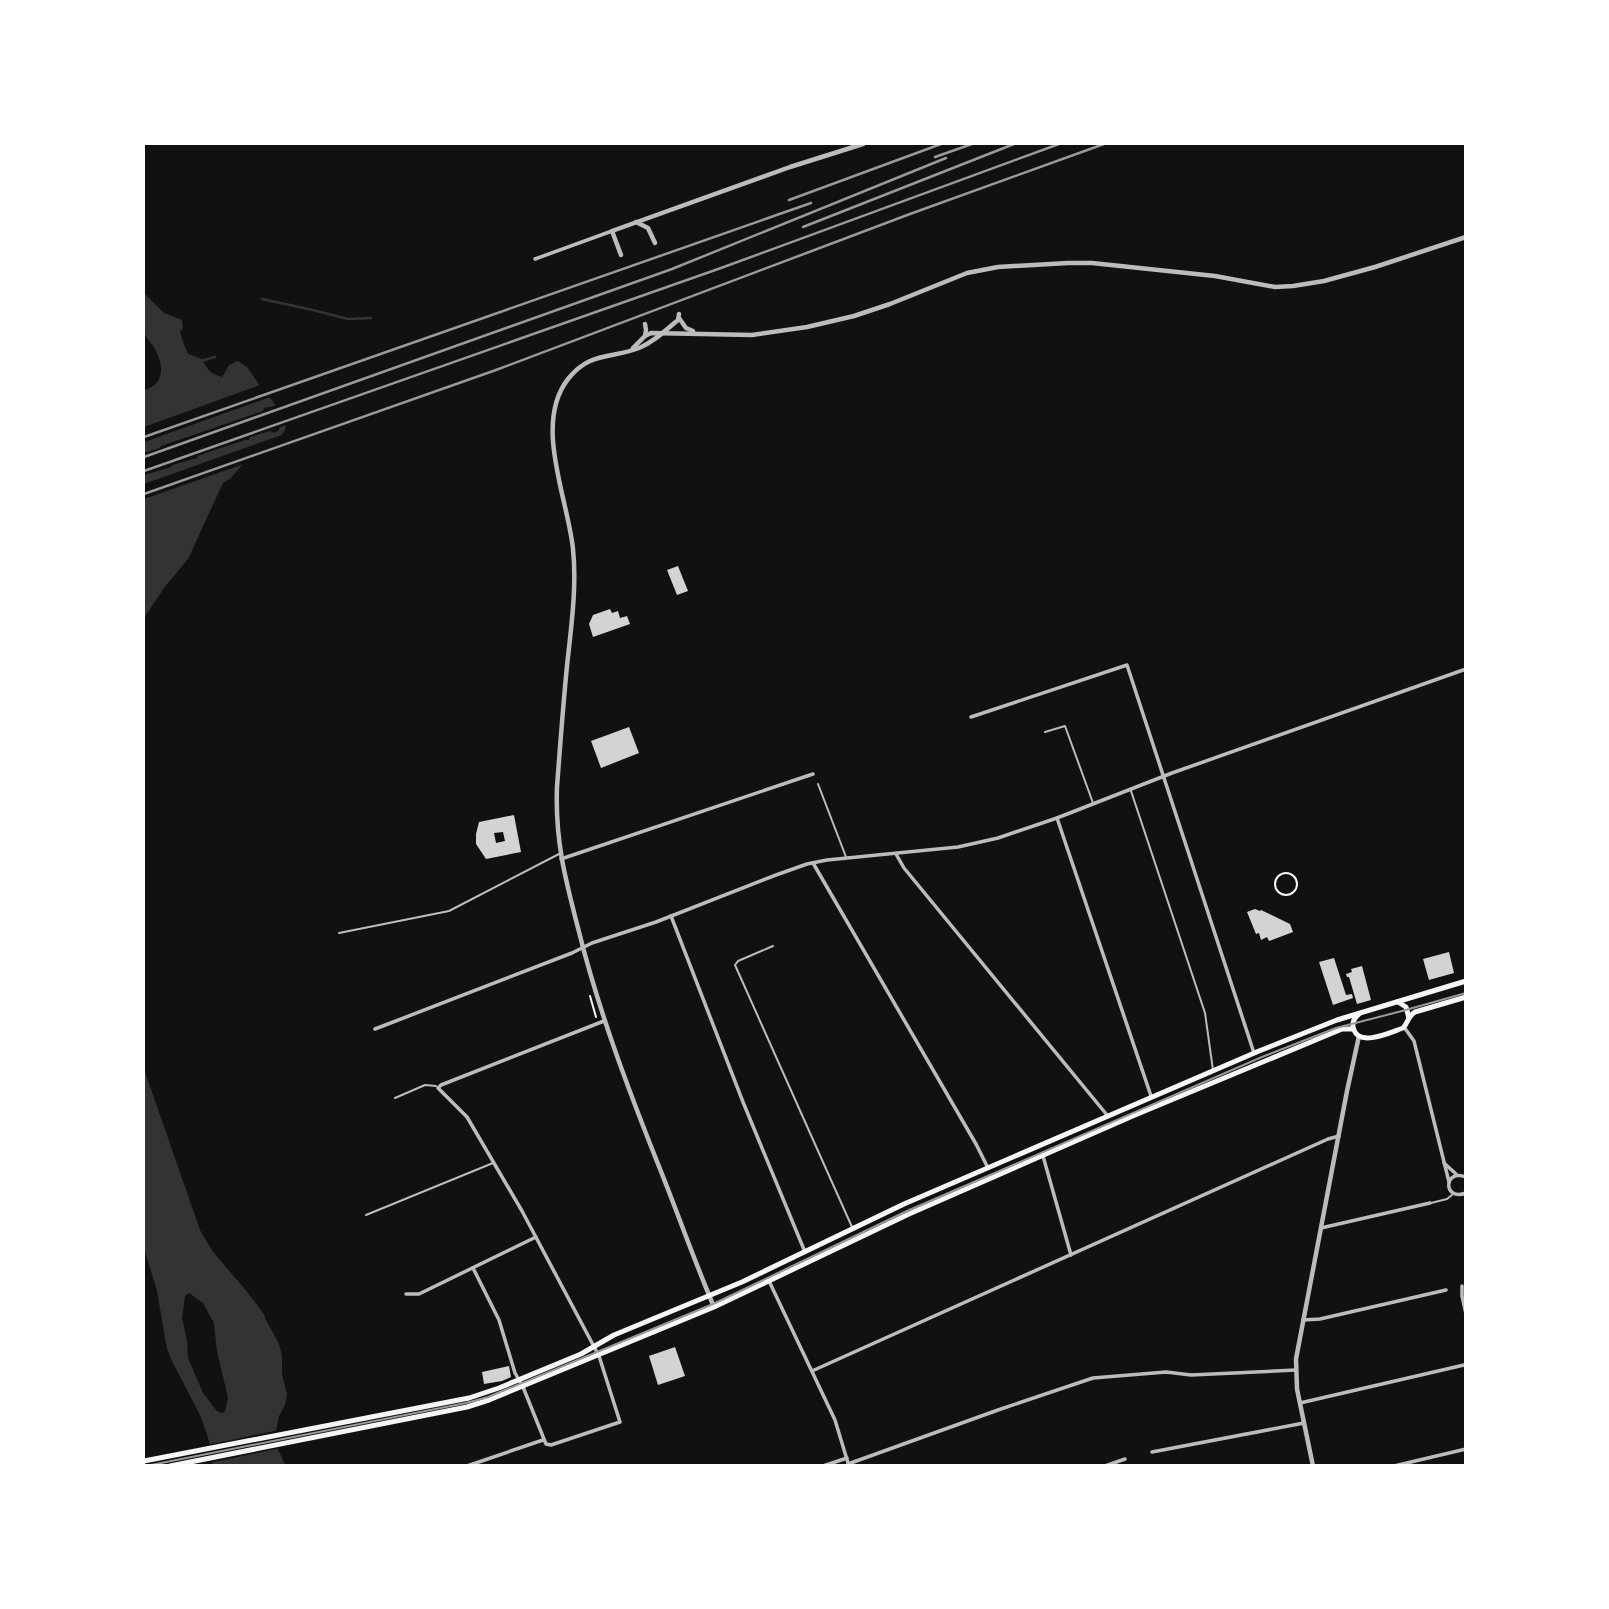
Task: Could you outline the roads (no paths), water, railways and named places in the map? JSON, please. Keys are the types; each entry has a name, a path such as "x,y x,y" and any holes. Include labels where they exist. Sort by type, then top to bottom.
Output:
{"main road":[{"path":"144,1461 486,1393 594,1347 614,1335 742,1282 853,1228 1151,1096 1337,1020 1465,981"},
{"path":"1361,1012 1354,1020 1353,1029 1359,1036 1369,1039 1404,1027 1412,1014 1465,997"},
{"path":"1392,1003 1404,1005 1409,1018"},
{"path":"170,1465 489,1401 714,1307 887,1224 1270,1057 1338,1031 1353,1029"}],"street":[{"path":"535,259 790,167 863,144"},
{"path":"650,230 653,219 660,214"},
{"path":"636,222 650,230 655,243"},
{"path":"612,231 621,255"},
{"path":"630,351 645,336 652,333 752,335 807,327 883,307 967,273 989,268 1093,263 1215,276 1283,287 1324,281 1375,267 1465,237"},
{"path":"699,333 686,328 679,316 648,344 630,351 597,357 581,366 565,382 555,406 553,431 556,470 574,557 556,817 560,857 604,1021 714,1307"},
{"path":"645,324 645,336"},
{"path":"971,717 1127,665 1254,1053"},
{"path":"375,1029 776,874 813,863 977,844 998,838 1465,669"},
{"path":"560,857 813,774"},
{"path":"1056,818 1151,1096"},
{"path":"896,854 904,868 1107,1115"},
{"path":"813,863 988,1168"},
{"path":"671,916 747,1114 805,1252"},
{"path":"472,1268 499,1320 518,1380 543,1440 551,1445 620,1422 599,1356 536,1237 467,1117 439,1090 439,1087 604,1021"},
{"path":"1404,1027 1414,1041 1449,1189 1453,1194 1465,1193"},
{"path":"1313,1465 1300,1403 1296,1370 1297,1347 1359,1036"},
{"path":"812,1371 1339,1136"},
{"path":"1043,1156 1071,1255"},
{"path":"1443,1161 1457,1174 1465,1177"},
{"path":"1449,1182 1457,1174"},
{"path":"1321,1228 1430,1203"},
{"path":"406,1294 419,1294 536,1237"},
{"path":"769,1281 838,1429 848,1465 1093,1378 1166,1372 1191,1376 1296,1370"},
{"path":"1462,1286 1465,1314"},
{"path":"1303,1320 1320,1319 1446,1290"},
{"path":"1300,1403 1464,1365"},
{"path":"1152,1452 1304,1423"},
{"path":"467,1465 543,1440"},
{"path":"1394,1465 1465,1449"},
{"path":"823,1465 847,1458"},
{"path":"1105,1465 1125,1459"}],"lane":[{"path":"1045,732 1065,726 1093,804"},
{"path":"818,784 846,858"},
{"path":"1130,790 1205,1013 1213,1070"},
{"path":"338,933 449,911 560,857"},
{"path":"773,946 738,961 735,965 853,1228"},
{"path":"395,1098 425,1085 439,1087"},
{"path":"366,1215 494,1162"},
{"path":"1430,1203 1447,1199 1453,1194"}],"waterway":[{"path":"262,299 348,319 371,318"},
{"path":"204,360 215,357"}],"tram line":[{"path":"146,1466 488,1397 713,1304 907,1211 1262,1057 1336,1028 1466,993"}],"railway":[{"path":"789,200 941,144"},
{"path":"935,157 972,144"},
{"path":"803,227 1014,144"},
{"path":"144,471 721,268 1059,144"},
{"path":"144,494 496,370 1104,144"},
{"path":"144,457 672,269 946,158"},
{"path":"144,437 811,203"}]}
